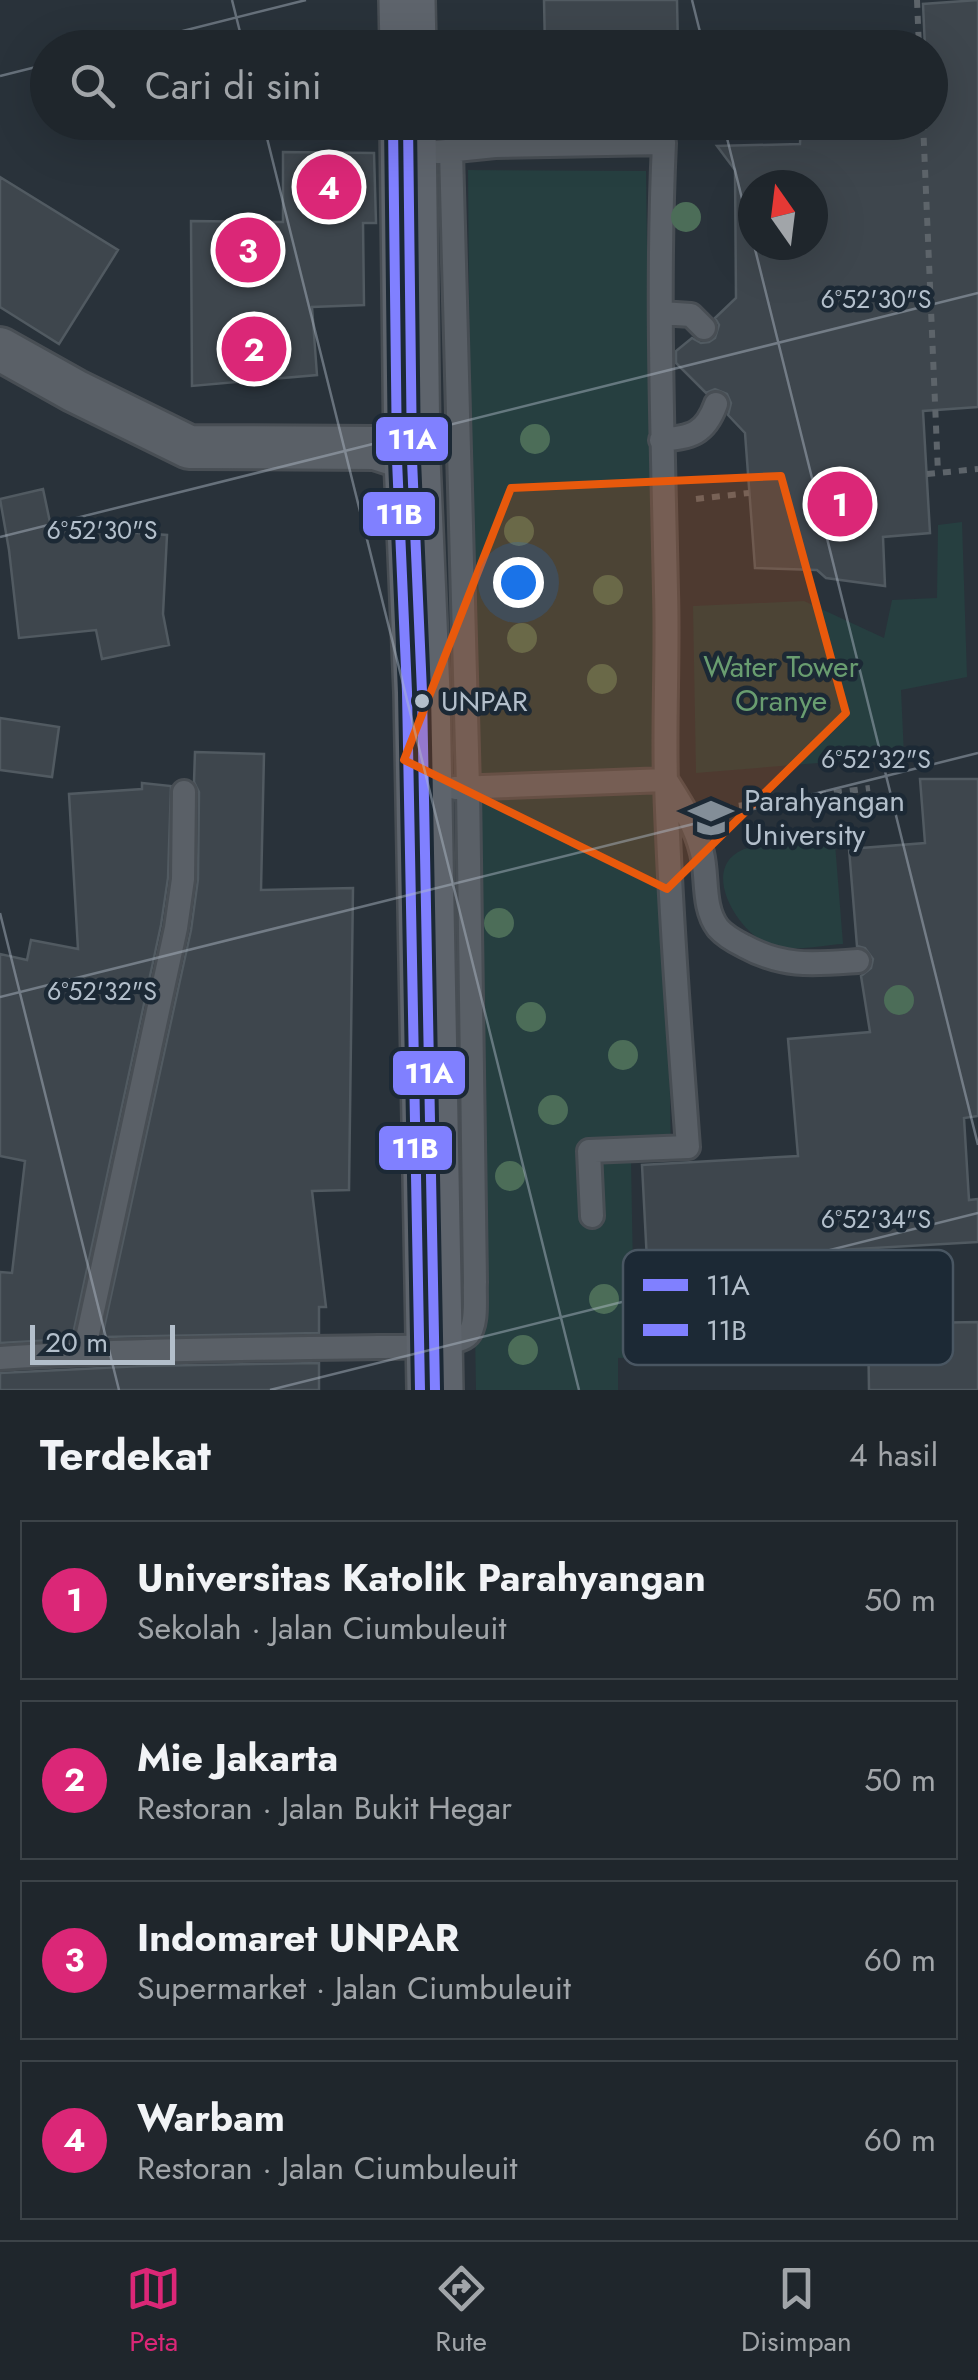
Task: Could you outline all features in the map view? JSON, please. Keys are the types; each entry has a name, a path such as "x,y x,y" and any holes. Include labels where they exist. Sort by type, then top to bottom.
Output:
{"main road":[{"path":"408,0 408,30"},
{"path":"423,142 446,788 451,1107 434,1368"}],"street":[{"path":"0,349 74,391 188,446 375,448 436,464"}],"lane":[{"path":"423,142 495,146 664,143 661,440 667,604 666,780 688,1147 589,1151 592,1216"},
{"path":"661,313 692,314 704,328"},
{"path":"661,440 683,438 697,431 710,421 716,404"},
{"path":"446,788 666,780"},
{"path":"666,780 687,813 702,854 705,890 718,928 733,940 775,960 803,964 858,960"},
{"path":"84,1352 176,928 183,879 184,792"},
{"path":"0,1358 84,1352 434,1368"}],"path":[{"path":"917,0 918,30"},
{"path":"924,140 938,472"},
{"path":"926,474 978,469"},
{"path":"664,502 749,493"},
{"path":"687,813 870,788"}],"highlighted area":[{"path":"781,476 846,713 667,889 404,760 511,488"}],"green space":[{"path":"468,170 646,171 650,469 661,775 473,782"},
{"name":"Water Tower Oranye","path":"962,522 967,677 901,690 904,756 696,773 693,606 804,601 884,638 892,600 937,598 938,525"},
{"path":"665,786 671,1159 631,1160 633,1250 623,1250 623,1358 618,1358 618,1390 476,1390 466,790"},
{"path":"835,844 843,944 775,946 744,926 727,899 723,884 730,859 749,848"}],"building":[{"path":"544,0 677,0 678,30 545,30"},
{"path":"978,0 978,407 923,411 930,533 883,537 885,586 826,578 817,570 755,568 745,433 728,415 731,403 727,394 715,389 706,393 676,363 676,351 692,338 701,343 715,338 719,325 715,318 736,298 735,170 717,146 800,144 800,140 948,140 948,30 924,30 923,4"},
{"path":"283,152 374,153 376,223 363,223 364,305 312,307 317,375 192,386 191,221 283,222"},
{"path":"0,177 118,250 59,344 0,307"},
{"path":"43,489 51,527 167,535 163,614 169,645 102,659 96,630 19,638 0,499"},
{"path":"0,718 59,727 52,777 0,770"},
{"path":"195,752 264,754 261,890 353,888 349,1190 312,1191 326,1307 319,1307 319,1333 102,1337 191,930 198,879 199,792 194,782"},
{"path":"920,779 978,779 978,1116 964,1118 969,1200 978,1199 978,1242 839,1250 646,1250 642,1165 798,1156 788,1039 870,1032 861,976 871,968 873,959 865,948 857,946 849,849 925,843"},
{"path":"142,783 171,786 168,878 72,1339 0,1343 0,1272 12,1273 25,1161 0,1156 0,954 27,960 31,940 78,949 69,794 142,789"},
{"path":"953,1322 978,1322 978,1390 869,1390 869,1365 953,1365"},
{"path":"319,1363 319,1390 0,1390 0,1373"}],"transit line":[{"name":"11B","path":"393,140 397,460 407,692 420,1390"},
{"name":"11A","path":"408,140 412,460 422,692 435,1390"}],"place":[{"name":"Warbam","path":"329,187"},
{"name":"Indomaret UNPAR","path":"248,250"},
{"name":"Mie Jakarta","path":"254,349"},
{"name":"Universitas Katolik Parahyangan","path":"840,504"},
{"name":"UNPAR","path":"422,701"},
{"name":"Parahyangan University","path":"711,818"}]}
